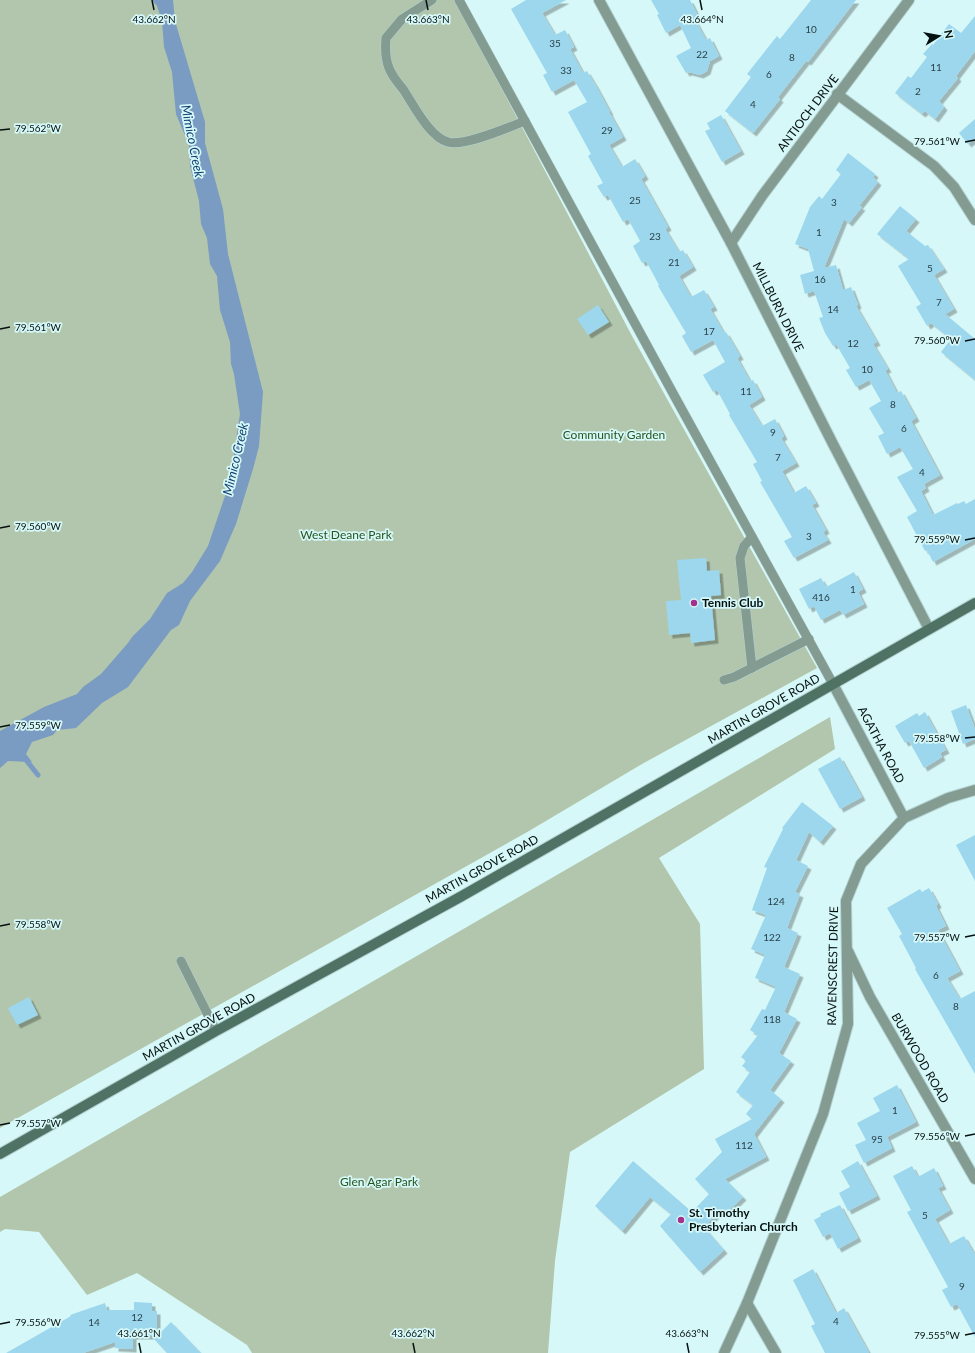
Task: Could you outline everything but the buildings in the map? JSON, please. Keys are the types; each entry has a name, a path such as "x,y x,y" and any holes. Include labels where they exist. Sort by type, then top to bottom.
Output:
{"main road":[{"name":"MARTIN GROVE ROAD","path":"0,1154 216,1031 462,896 975,603"}],"street":[{"name":"MILLBURN DRIVE","path":"599,0 731,243 929,629"},
{"name":"ANTIOCH DRIVE","path":"731,243 762,196 909,0"},
{"path":"837,94 934,166 954,187 975,220"},
{"name":"AGATHA ROAD","path":"833,684 904,818"},
{"path":"904,818 948,798 975,790"},
{"name":"RAVENSCREST DRIVE","path":"724,1353 747,1303 823,1114 848,1024 846,901 861,864 904,818"},
{"name":"BURWOOD ROAD","path":"846,947 870,997 975,1179"},
{"path":"747,1303 776,1353"}],"lane":[{"path":"432,0 402,19 386,38 385,55 390,70 427,125 438,137 452,143 472,140 525,121"},
{"path":"459,0 833,684"},
{"path":"752,537 744,546 740,558 752,668"},
{"path":"724,680 734,677 809,639"},
{"path":"181,961 216,1031"}],"green space":[{"name":"West Deane Park","path":"0,0 455,0 632,336 817,668 642,764 529,831 0,1128"},
{"name":"Glen Agar Park","path":"830,717 835,749 659,858 700,924 704,1069 570,1152 555,1261 548,1353 252,1353 247,1345 137,1273 87,1295 39,1232 5,1229 0,1232 0,1197"}],"water":[{"name":"Mimico Creek","path":"152,0 173,0 175,21 205,122 205,143 223,209 228,254 263,392 259,446 236,524 220,561 190,601 179,625 171,630 128,687 102,703 76,728 57,730 53,735 32,742 26,754 32,762 8,761 0,768 0,731 44,707 77,694 83,687 101,674 132,637 150,619 167,593 183,583 192,572 208,546 226,493 232,467 240,414 231,364 230,342 220,310 217,276 210,264 207,238 201,224 199,201 190,166 189,145 176,114 172,72 164,47 162,21 157,6"}],"waterway":[{"path":"24,759 38,775"}],"place":[{"name":"Tennis Club","path":"694,603"},
{"name":"St. Timothy Presbyterian Church","path":"681,1220"}],"park label":[{"name":"Community Garden","path":"614,435"}]}
